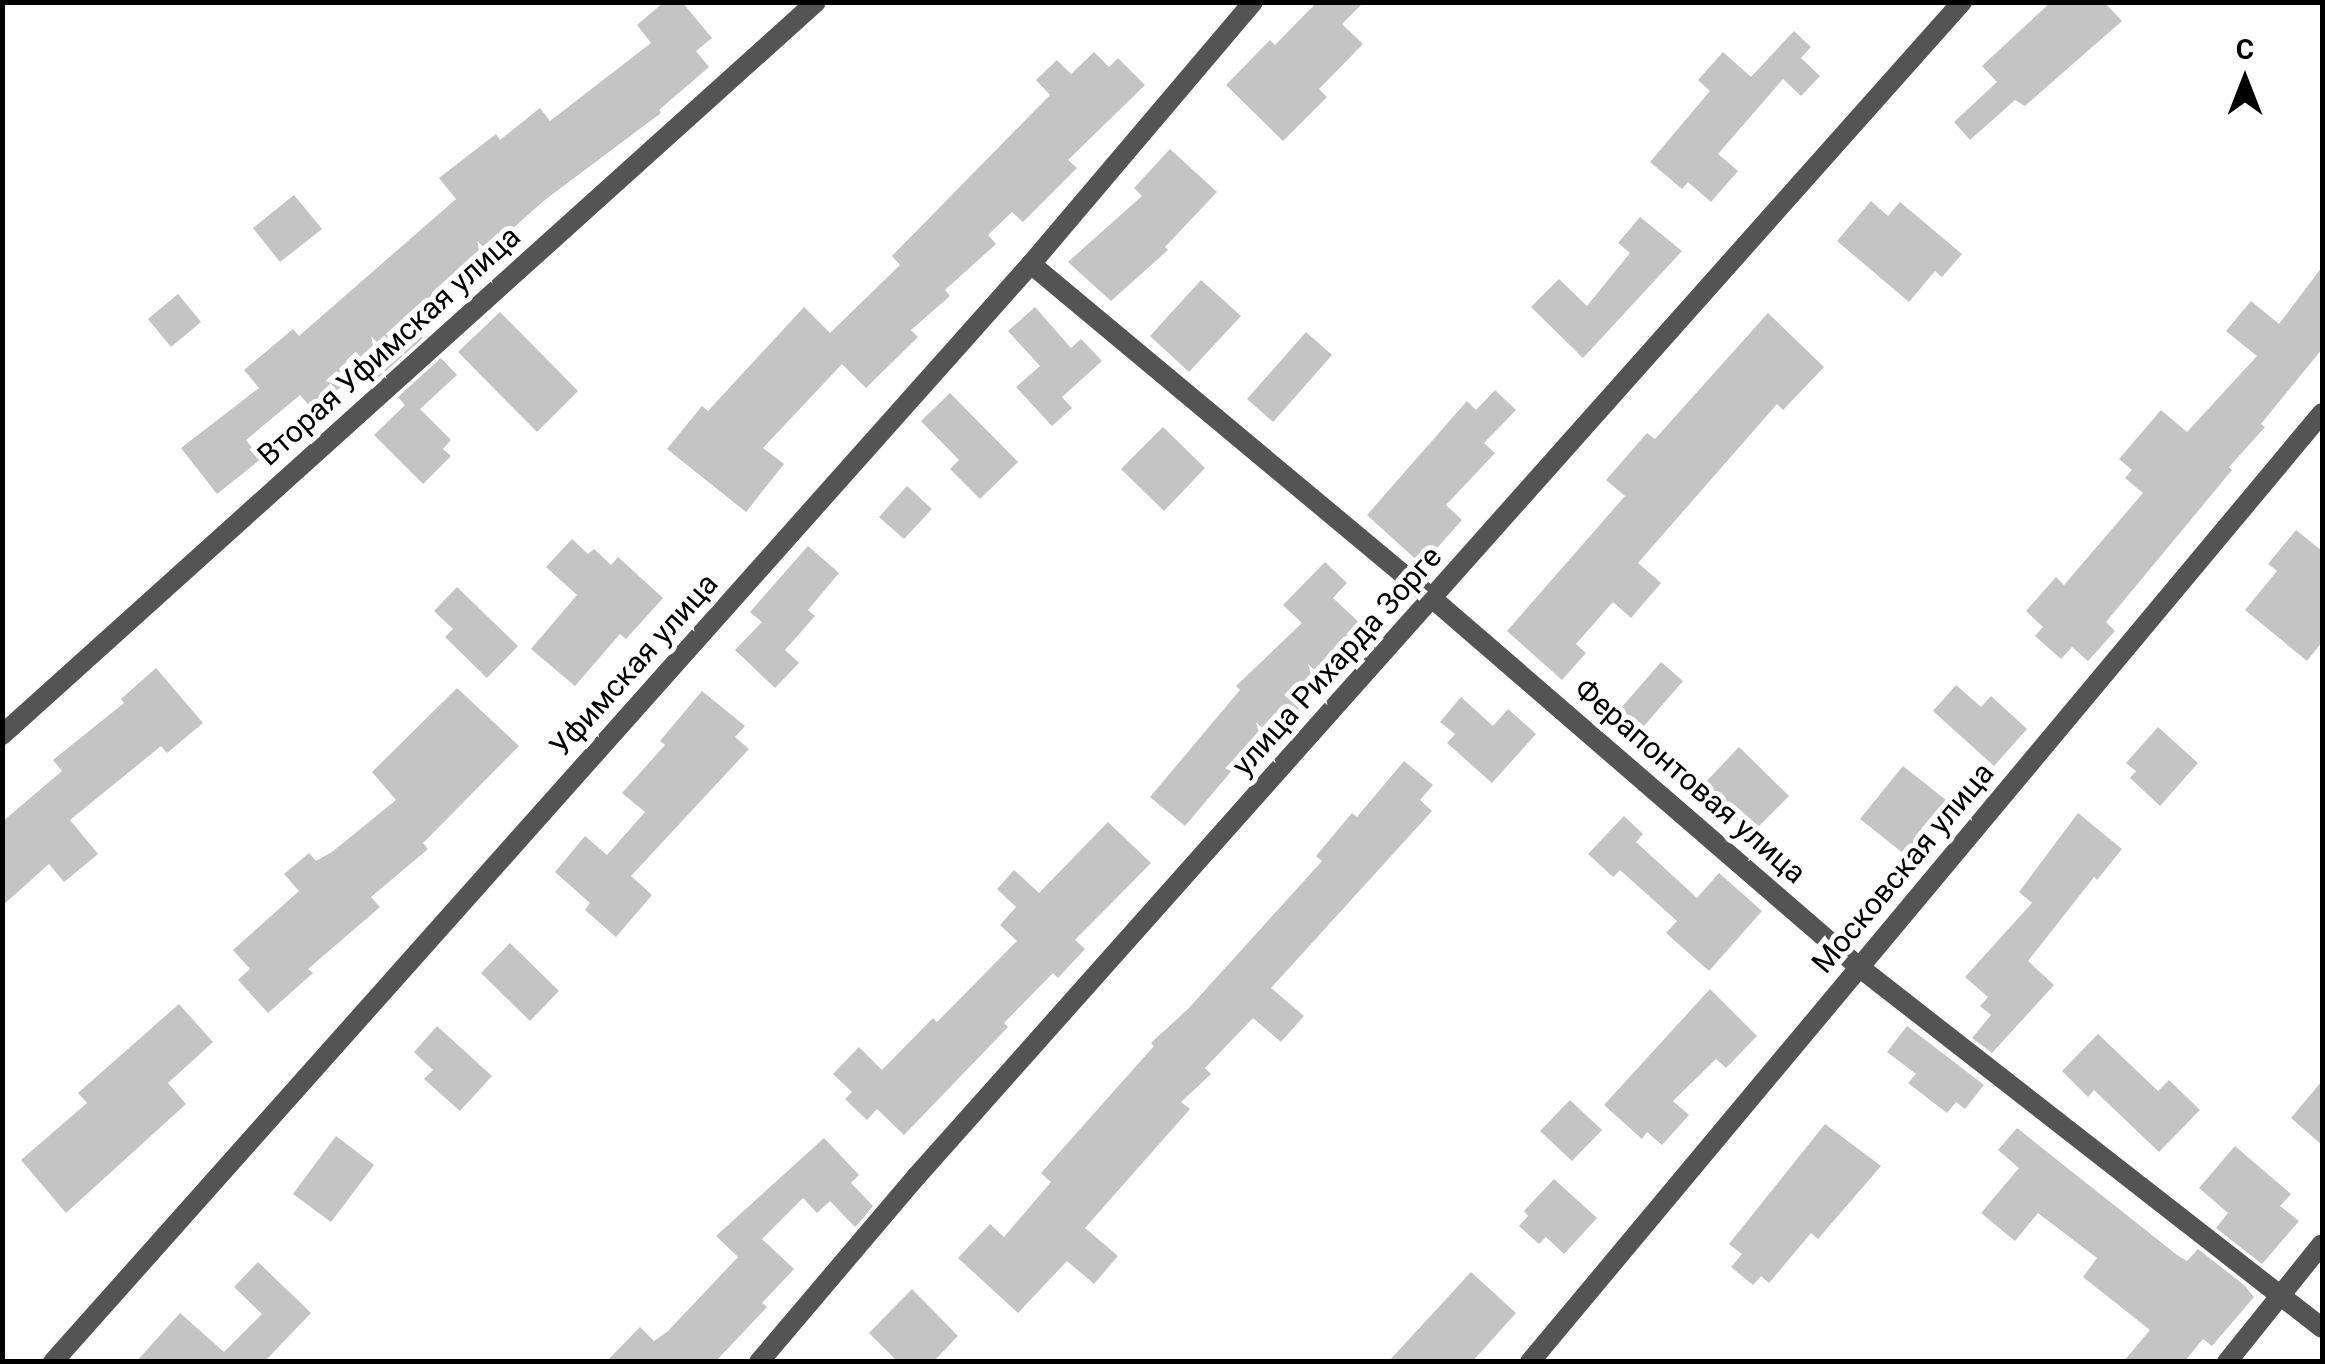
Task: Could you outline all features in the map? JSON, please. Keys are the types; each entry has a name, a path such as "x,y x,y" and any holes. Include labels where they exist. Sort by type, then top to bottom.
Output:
{"street":[{"name":"Вторая Уфимская улица","path":"2,735 816,2"},
{"name":"Уфимская улица","path":"53,1362 1031,264 1253,2"},
{"name":"улица Рихарда Зорге","path":"759,1362 916,1177 1962,2"},
{"name":"Ферапонтовая улица","path":"1031,264 1433,600 1860,968 2322,1328"},
{"name":"Московская улица","path":"1530,1362 2322,413"},
{"path":"2227,1362 2322,1244"}],"building":[{"path":"664,2 682,2 712,38 696,51 709,67 659,110 661,113 546,199 408,321 423,338 379,377 368,365 313,410 300,395 246,440 261,459 217,494 181,448 259,388 244,370 293,329 299,336 456,199 439,178 496,134 500,140 540,108 550,121 651,43 637,25"},
{"path":"1317,2 1364,2 1342,24 1363,44 1319,89 1327,97 1283,141 1226,85 1270,40 1275,45"},
{"path":"2051,2 2104,2 2122,21 2025,106 2015,100 1970,140 1954,122 1997,82 1982,66"},
{"path":"1794,31 1811,47 1801,58 1820,76 1801,96 1783,79 1718,154 1738,171 1711,202 1688,182 1682,189 1650,162 1710,91 1698,80 1723,52 1751,77"},
{"path":"1094,52 1109,67 1118,58 1145,85 1068,160 1077,168 1023,222 1012,212 988,235 996,244 945,290 950,296 911,330 918,337 866,388 842,364 763,448 784,464 746,512 667,449 702,406 708,411 804,307 830,333 900,265 892,256 1050,95 1036,80 1057,60 1071,74"},
{"path":"1170,149 1217,192 1165,247 1168,250 1111,301 1068,262 1142,196 1134,188"},
{"path":"294,195 322,229 280,262 253,228"},
{"path":"1871,201 1888,216 1900,202 1962,254 1942,277 1935,271 1909,302 1837,241"},
{"path":"1640,217 1682,251 1583,358 1531,307 1559,279 1587,306 1630,253 1618,243"},
{"path":"2322,267 2322,349 2261,424 2265,427 2229,467 2232,470 2106,622 2115,631 2088,661 2072,647 2061,659 2035,636 2043,627 2026,611 2056,577 2064,585 2143,493 2125,478 2132,470 2119,459 2161,410 2187,432 2257,356 2226,331 2251,301 2279,324"},
{"path":"1201,280 1241,316 1189,372 1150,336"},
{"path":"178,294 201,322 171,347 148,319"},
{"path":"1035,307 1071,348 1081,339 1102,361 1062,397 1072,408 1052,426 1016,387 1040,366 1008,331"},
{"path":"500,312 578,391 537,432 458,352"},
{"path":"1768,313 1824,367 1783,410 1777,404 1638,563 1661,583 1631,618 1613,602 1576,644 1586,653 1562,680 1507,631 1625,496 1606,480 1647,433 1655,439"},
{"path":"1306,332 1332,355 1273,422 1247,399"},
{"path":"441,358 457,375 420,409 451,440 443,449 451,456 423,484 374,435 405,405 398,397"},
{"path":"1495,390 1516,410 1484,443 1495,453 1446,505 1462,520 1422,565 1367,515 1467,401 1476,410"},
{"path":"950,393 1018,462 980,499 950,469 959,460 921,421"},
{"path":"1163,427 1205,468 1164,511 1121,469"},
{"path":"907,486 932,509 904,539 879,517"},
{"path":"2296,530 2322,551 2322,642 2307,661 2245,610 2277,571 2268,564"},
{"path":"572,539 588,554 594,549 611,565 618,557 663,598 626,639 620,634 575,686 531,649 577,595 546,567"},
{"path":"808,546 839,573 808,610 815,616 785,650 799,663 775,688 735,650 762,622 750,612"},
{"path":"1325,562 1347,583 1333,598 1363,626 1320,670 1329,680 1278,729 1272,723 1185,826 1150,797 1240,690 1236,686 1302,623 1283,605"},
{"path":"457,587 518,646 487,678 445,637 453,629 434,611"},
{"path":"1661,662 1683,681 1637,734 1615,715"},
{"path":"156,668 203,723 167,753 161,746 70,820 98,854 64,882 49,864 2,906 2,822 62,771 53,760 124,703 121,699"},
{"path":"1956,685 1981,707 1991,696 2027,729 1994,766 1933,711"},
{"path":"457,688 519,746 423,843 428,849 371,897 380,907 308,969 313,973 268,1013 238,980 250,969 233,950 299,891 284,874 309,853 316,861 332,852 396,800 372,772"},
{"path":"702,691 745,726 735,737 749,749 631,876 652,895 616,937 585,910 590,903 555,872 585,836 607,855 645,812 622,793 665,745 660,741"},
{"path":"1461,697 1493,726 1508,709 1536,734 1492,783 1447,743 1455,734 1440,722"},
{"path":"2158,727 2198,763 2160,806 2130,778 2136,771 2126,763"},
{"path":"1739,747 1789,796 1751,834 1702,786"},
{"path":"1404,761 1433,785 1420,800 1432,811 1271,988 1304,1016 1281,1042 1253,1018 1205,1068 1211,1074 1181,1102 1190,1109 1085,1228 1118,1256 1094,1284 1067,1261 1018,1313 958,1258 990,1224 1004,1237 1051,1182 1041,1173 1154,1046 1151,1043 1188,1009 1322,861 1316,856 1352,813 1357,817"},
{"path":"1903,766 1951,804 1908,857 1860,819"},
{"path":"2078,813 2122,849 2097,880 2094,877 2028,961 2054,985 1992,1053 1972,1038 1991,1015 1980,1006 1988,997 1965,977 2032,903 2019,892"},
{"path":"1624,816 1643,834 1636,842 1697,898 1719,873 1762,911 1709,971 1666,933 1677,921 1620,870 1613,877 1588,854"},
{"path":"1108,822 1151,863 1075,940 1085,949 1058,978 1053,973 1004,1023 1008,1027 904,1135 877,1109 867,1120 845,1099 852,1092 833,1074 859,1047 882,1070 933,1018 937,1022 1017,941 1000,925 1016,907 997,889 1014,870 1039,893"},
{"path":"510,943 559,991 530,1021 481,973"},
{"path":"1710,989 1757,1036 1726,1068 1716,1059 1673,1101 1689,1115 1662,1145 1647,1132 1642,1139 1604,1105"},
{"path":"179,1004 213,1042 168,1083 186,1104 66,1213 21,1160 87,1103 78,1093"},
{"path":"437,1026 492,1076 460,1111 424,1079 433,1070 414,1052"},
{"path":"1907,1026 1984,1085 1965,1109 1956,1102 1947,1113 1908,1083 1916,1074 1887,1052"},
{"path":"2098,1034 2158,1091 2169,1080 2200,1110 2159,1152 2094,1090 2088,1097 2062,1071"},
{"path":"2322,1081 2322,1145 2291,1118"},
{"path":"1570,1100 1602,1130 1572,1161 1540,1131"},
{"path":"1825,1124 1881,1166 1818,1239 1811,1233 1769,1283 1761,1276 1753,1285 1731,1267 1742,1254 1729,1244"},
{"path":"2017,1128 2177,1255 2187,1261 2198,1249 2244,1285 2254,1297 2212,1346 2203,1339 2184,1362 2123,1362 2150,1330 2083,1277 2097,1258 2038,1213 2015,1241 1981,1213 2019,1168 1998,1150"},
{"path":"336,1136 374,1165 331,1222 293,1194"},
{"path":"824,1138 859,1175 851,1183 873,1206 859,1223 855,1227 830,1201 817,1213 803,1198 762,1239 794,1269 762,1303 767,1307 715,1362 606,1362 640,1327 654,1341 668,1331 738,1257 716,1236"},
{"path":"2235,1146 2291,1194 2280,1206 2299,1221 2262,1264 2216,1228 2228,1213 2199,1188"},
{"path":"1554,1179 1597,1218 1564,1254 1546,1237 1539,1244 1519,1226 1528,1216 1524,1211"},
{"path":"258,1262 311,1313 264,1362 136,1362 180,1313 224,1352 262,1314 234,1287"},
{"path":"1471,1272 1516,1313 1472,1362 1388,1362"},
{"path":"912,1289 958,1336 933,1362 898,1362 869,1333"}]}
